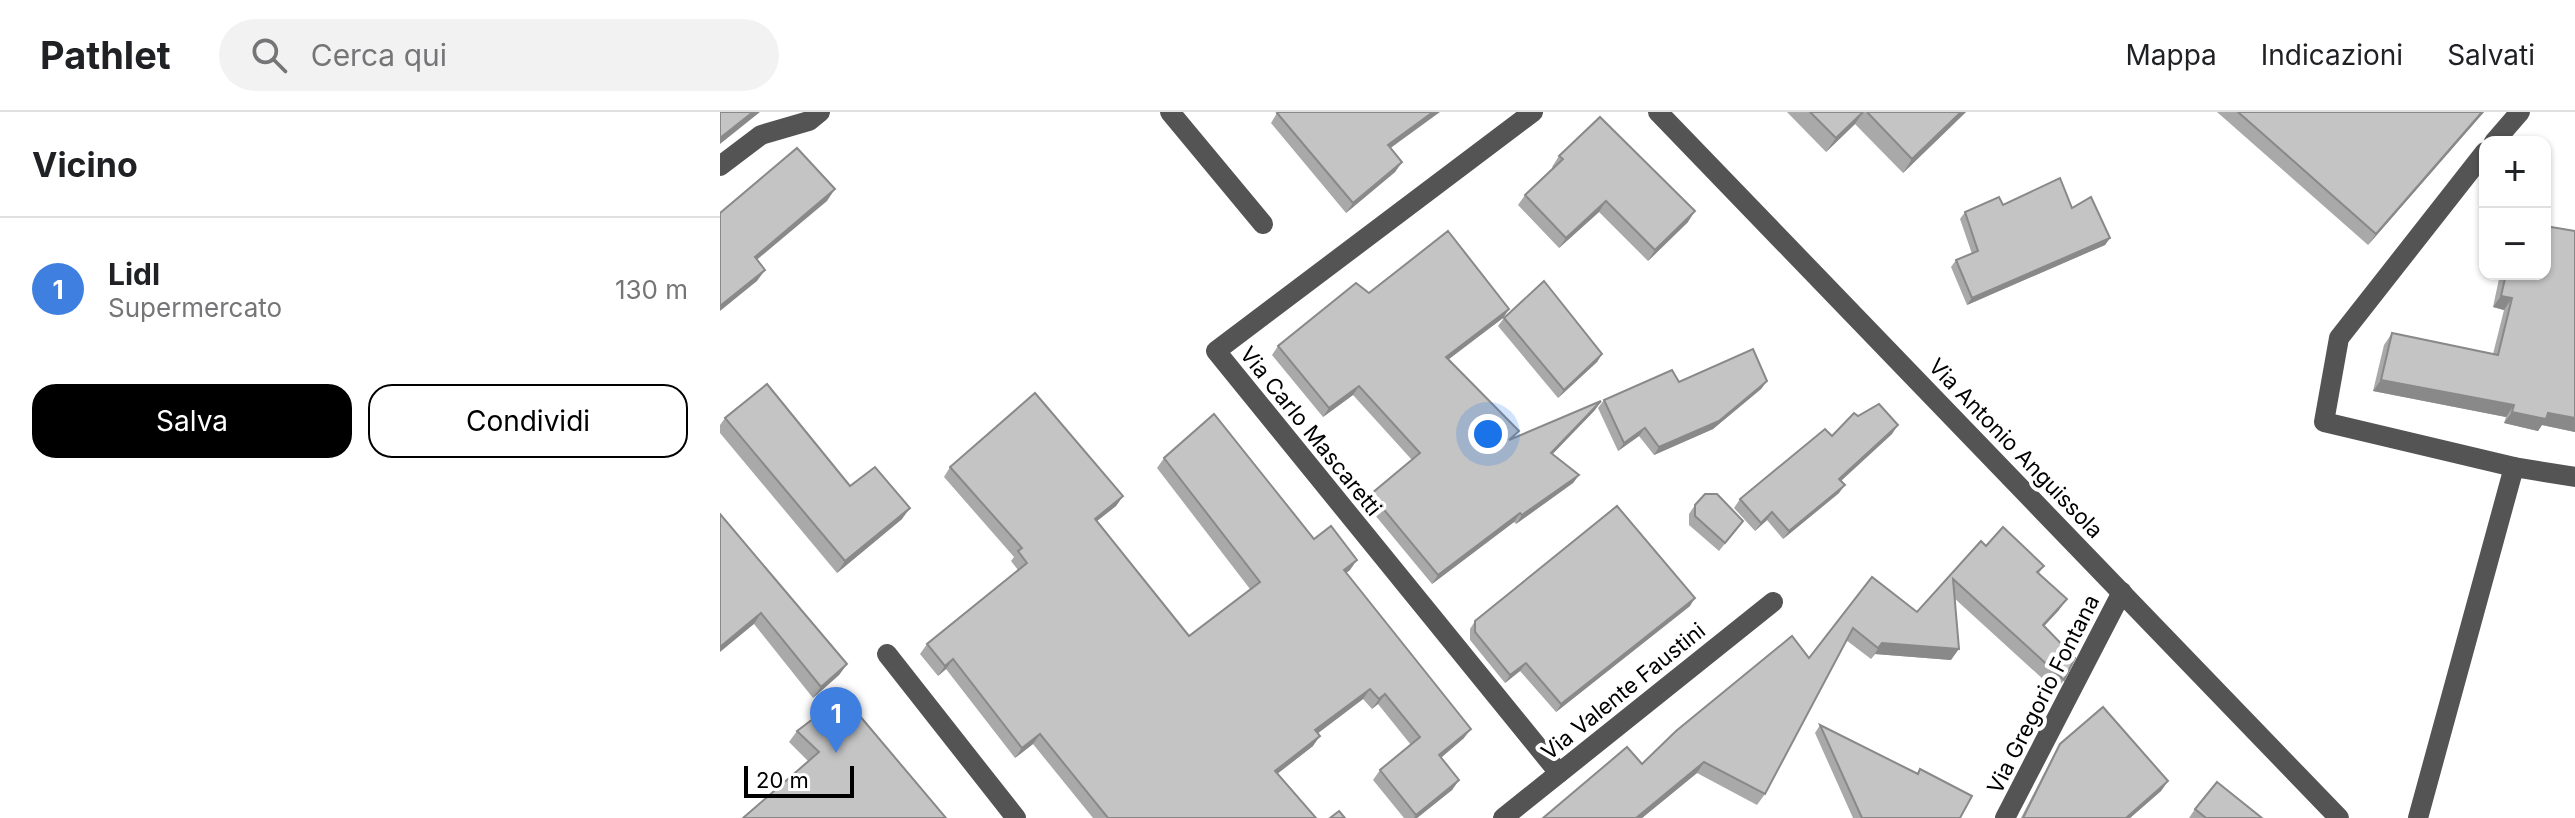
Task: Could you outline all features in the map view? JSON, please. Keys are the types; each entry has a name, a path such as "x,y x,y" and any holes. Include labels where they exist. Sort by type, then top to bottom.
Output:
{"street":[{"path":"720,166 761,135 809,121 820,112"},
{"path":"1170,112 1263,224"},
{"name":"Via Carlo Mascaretti","path":"1533,112 1216,351 1559,773"},
{"name":"Via Antonio Anguissola","path":"1658,112 2339,818"},
{"path":"2499,136 2520,112"},
{"path":"2479,160 2339,338 2324,422 2514,467 2575,477"},
{"path":"2418,818 2514,467"},
{"name":"Via Gregorio Fontana","path":"2005,818 2122,592"},
{"name":"Via Valente Faustini","path":"1503,818 1773,602"},
{"path":"887,654 1016,818"}],"building":[{"path":"720,112 753,112 720,138"},
{"path":"1279,112 1433,112 1388,145 1402,162 1353,203"},
{"path":"1810,112 1863,112 1836,138"},
{"path":"1867,112 1961,112 1912,159"},
{"path":"2238,112 2482,112 2376,234"},
{"path":"1600,117 1695,211 1655,250 1606,201 1566,238 1525,195 1563,159 1559,156"},
{"path":"797,148 835,189 755,257 765,270 720,306 720,213"},
{"path":"2060,178 2072,208 2091,197 2110,238 1972,298 1956,260 1978,251 1965,212 1999,197 2003,205"},
{"path":"2551,227 2575,231 2575,418 2548,413 2546,419 2512,412 2514,405 2381,380 2392,333 2498,355 2512,298 2501,296 2505,280 2551,280"},
{"path":"1448,231 1509,309 1446,357 1519,431 1509,440 1601,401 1551,453 1579,475 1522,515 1520,513 1438,575 1371,494 1420,453 1359,386 1329,408 1278,346 1356,283 1369,293"},
{"path":"1544,281 1602,354 1564,390 1504,318"},
{"path":"1753,349 1767,381 1719,421 1659,447 1645,428 1624,443 1604,400 1672,370 1679,382"},
{"path":"767,384 850,486 875,467 910,508 845,561 725,418"},
{"path":"1035,393 1123,496 1095,519 1189,636 1260,582 1164,458 1214,414 1314,539 1331,526 1357,560 1344,570 1471,729 1439,755 1459,780 1416,815 1380,770 1420,737 1385,694 1379,699 1370,689 1315,730 1320,736 1275,771 1316,818 1108,818 1040,734 1022,748 953,659 945,666 927,644 1027,563 1018,551 1022,548 950,467"},
{"path":"1879,404 1898,425 1839,479 1845,485 1789,531 1772,512 1761,523 1740,499 1825,429 1832,436 1854,413 1858,416"},
{"path":"1705,494 1717,494 1743,521 1725,543 1695,516 1695,505"},
{"path":"1617,506 1695,598 1561,704 1526,663 1510,675 1475,632 1475,621"},
{"path":"720,514 847,664 821,687 761,613 720,647"},
{"path":"2003,527 2044,566 2037,572 2067,599 2043,625 2075,658 2064,680 1953,579 1959,649 1882,643 1878,648 1853,628 1765,794 1704,762 1636,818 1543,818 1627,747 1642,764 1676,731 1792,636 1809,658 1872,577 1917,612 1981,541 1986,546"},
{"path":"843,696 946,818 743,818 819,752 797,731"},
{"path":"2103,707 2168,781 2126,818 2023,818 2060,744"},
{"path":"1820,725 1918,774 1920,769 1972,796 1960,818 1862,818"},
{"path":"2217,782 2262,818 2206,818 2195,809"},
{"path":"1339,811 1345,818 1330,818"}],"place":[{"name":"Lidl","path":"836,753"}]}
